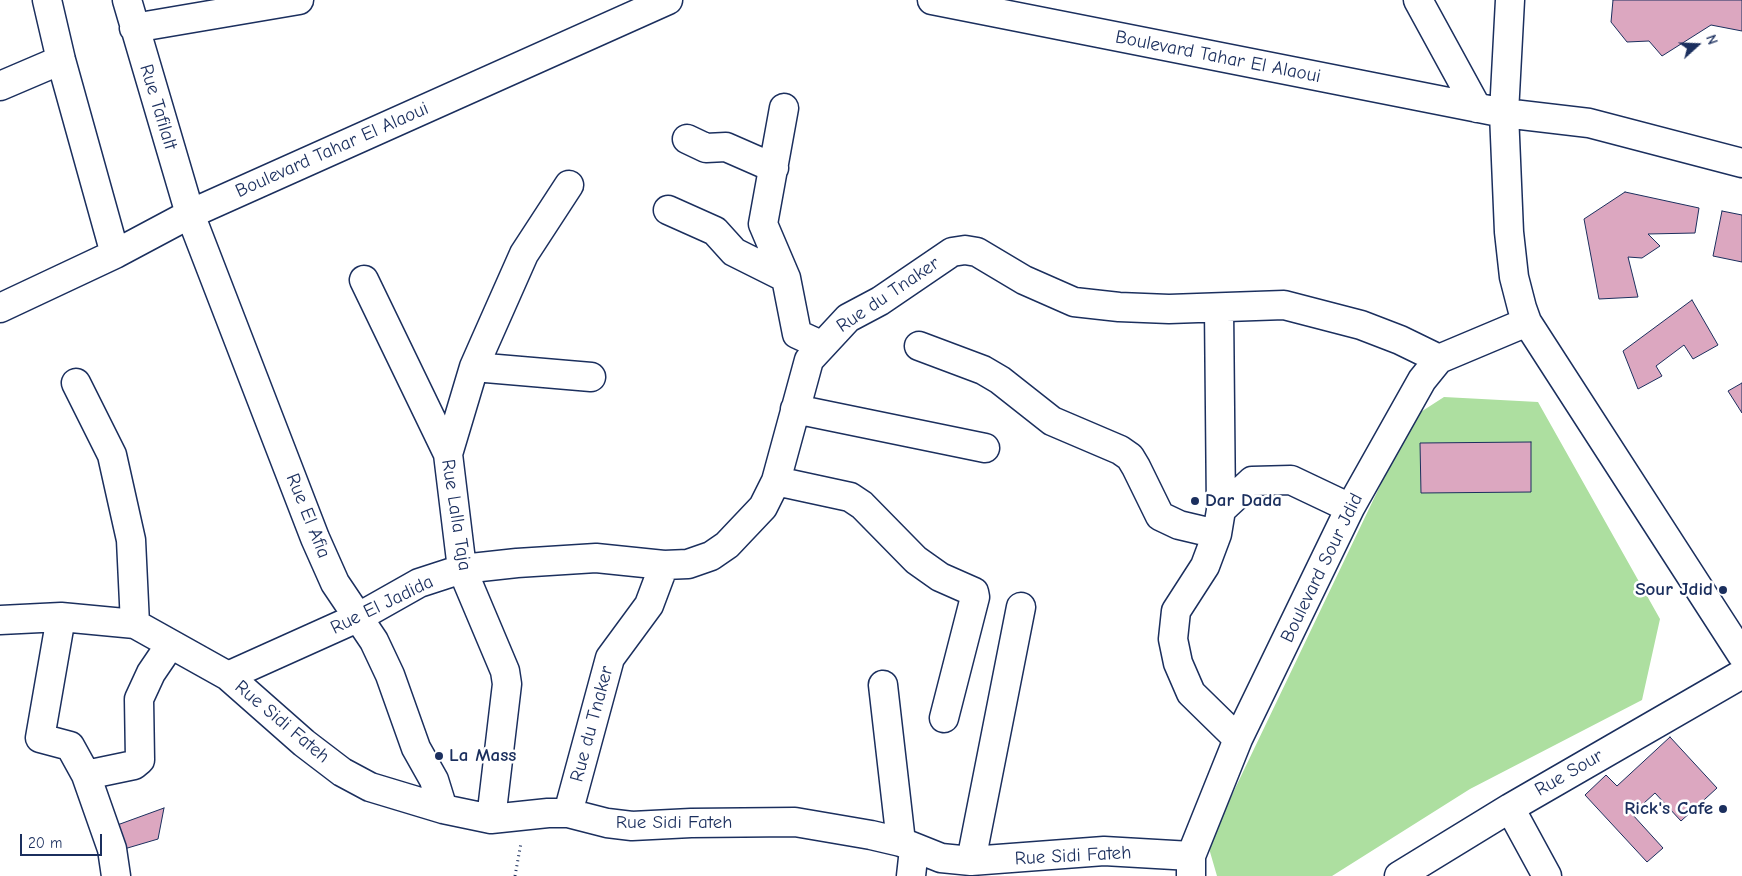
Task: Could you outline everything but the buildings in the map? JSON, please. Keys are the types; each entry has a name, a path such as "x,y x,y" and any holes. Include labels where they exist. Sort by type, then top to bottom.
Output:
{"street":[{"path":"47,0 61,60 115,254"},
{"name":"Rue Tafilalt","path":"127,0 190,214"},
{"path":"134,28 299,0"},
{"name":"Boulevard Tahar El Alaoui","path":"0,308 115,254 190,214 668,0"},
{"name":"Boulevard Tahar El Alaoui","path":"932,0 1504,114 1589,123 1742,163"},
{"path":"1418,0 1477,108"},
{"path":"1510,0 1504,114 1512,259 1514,277 1528,322 1742,655"},
{"path":"0,86 61,60"},
{"path":"784,108 764,224 786,278 797,334 821,345"},
{"path":"687,139 706,148 726,147 774,168"},
{"path":"448,454 474,367 524,254 568,185"},
{"path":"668,210 716,231 734,252 786,278"},
{"name":"Rue El Afia","path":"190,214 315,538 335,583 374,641 390,675 416,748 434,780 443,810"},
{"name":"Rue du Tnaker","path":"568,813 610,658 650,605 664,565 688,564 711,556 727,545 763,507 776,481 809,360 848,318 880,301 952,252 965,250 977,252 1024,280 1074,302 1119,307 1220,308 1284,305 1362,326 1400,340 1439,360"},
{"name":"Rue Lalla Taja","path":"364,280 448,454 462,569 505,670 507,684 491,819"},
{"path":"1219,522 1220,308"},
{"name":"Boulevard Sour Jdid","path":"1191,866 1238,739 1350,508 1422,380 1439,360 1528,322"},
{"path":"919,346 983,370 1000,380 1052,421 1120,450 1130,457 1160,516 1179,525 1219,522"},
{"path":"474,367 591,377"},
{"path":"76,383 112,455 131,540 135,624"},
{"path":"795,409 985,448"},
{"path":"1238,739 1191,693 1178,664 1174,646 1176,611 1179,604 1198,580 1219,522 1252,481 1291,480 1350,508"},
{"path":"776,481 850,497 862,505 916,560 940,577 974,592 975,597 944,718"},
{"name":"Rue El Jadida","path":"228,676 357,618 419,583 462,569 517,562 596,558 664,565"},
{"path":"970,861 1021,607"},
{"path":"61,617 40,735 42,739 70,746 86,775 112,849 116,876"},
{"name":"Rue Sidi Fateh","path":"0,620 61,617 135,624 228,676 304,742 342,772 370,787 443,810 491,819 548,813 568,813 607,823 632,826 691,823 795,822 908,846 941,858 970,861 998,868 1104,852 1191,866"},
{"path":"86,775 134,765 140,760 139,698 151,673 170,645"},
{"name":"Rue Sour","path":"1399,876 1510,808 1742,674"},
{"path":"883,685 911,876"},
{"path":"1510,808 1547,876"}],"green space":[{"path":"1444,397 1538,402 1660,619 1642,700 1470,789 1332,876 1217,876 1208,845 1413,417"}],"place":[{"name":"Dar Dada","path":"1195,501"},
{"name":"Sour Jdid","path":"1723,590"},
{"name":"La Mass","path":"439,756"},
{"name":"Rick's Cafe","path":"1723,809"}]}
